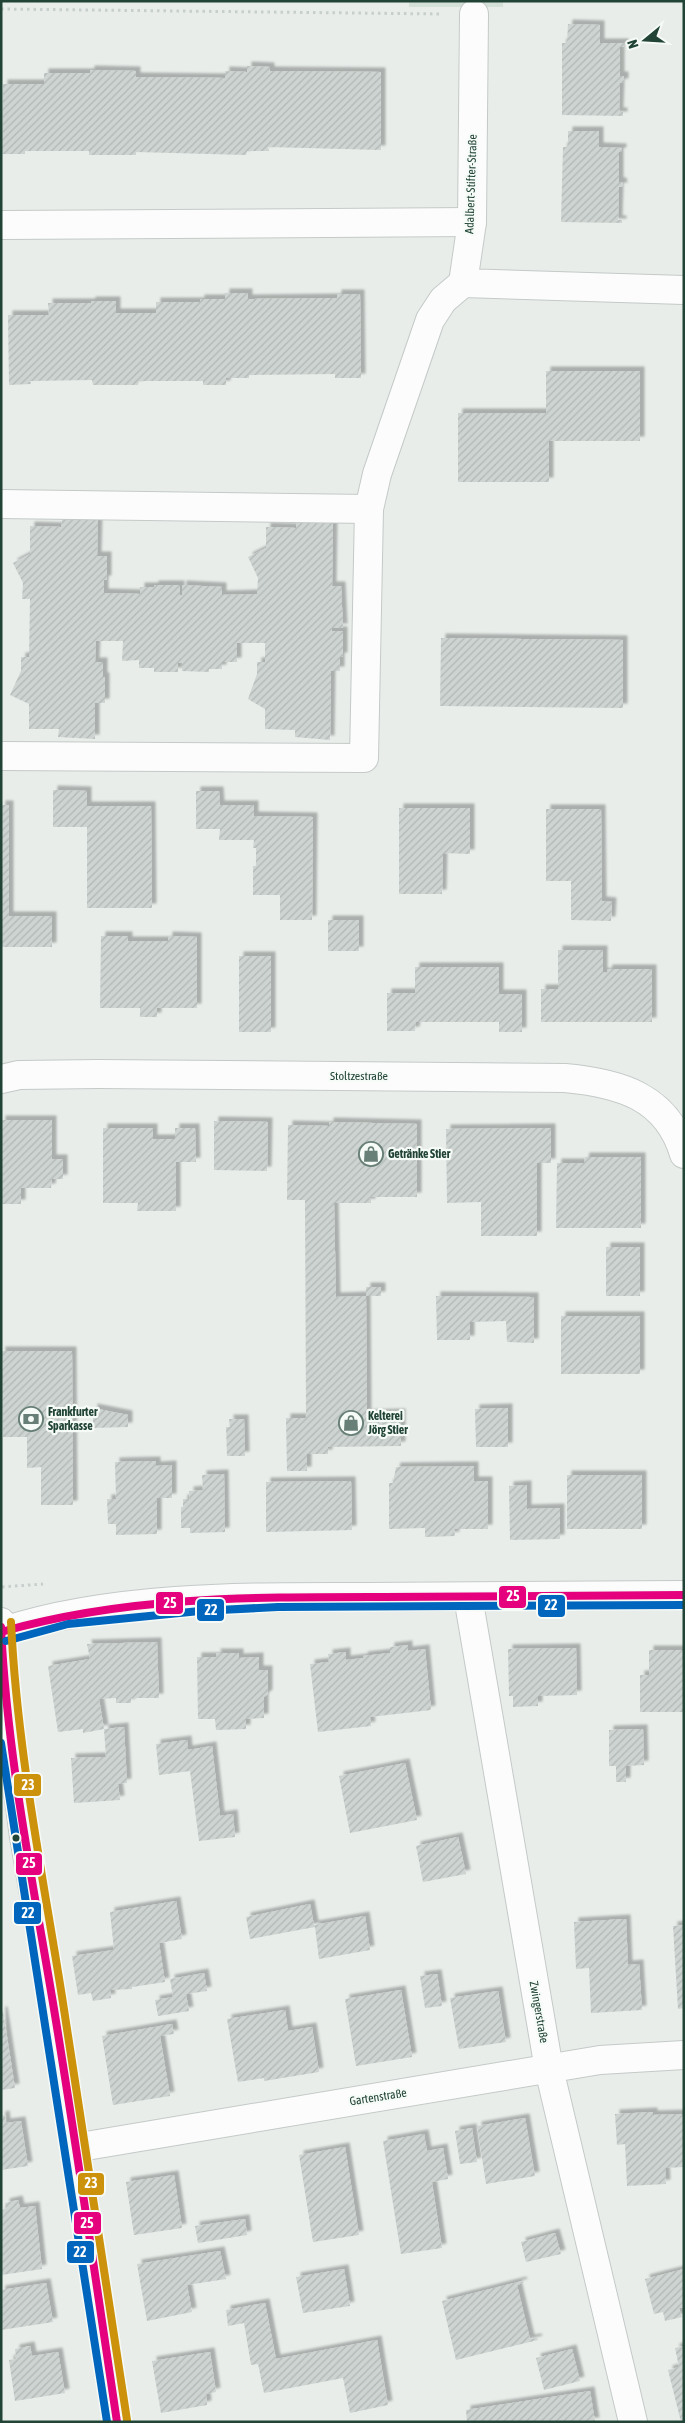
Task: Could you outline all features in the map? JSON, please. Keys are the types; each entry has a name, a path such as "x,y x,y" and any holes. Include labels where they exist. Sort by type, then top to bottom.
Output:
{"street":[{"name":"Adalbert-Stifter-Straße","path":"464,284 472,222 474,14"},
{"path":"1,225 472,222"},
{"path":"1,756 364,758 369,509 377,474 430,320 443,300 464,284 684,290"},
{"path":"1,504 369,509"},
{"name":"Stoltzestraße","path":"1,1079 18,1075 98,1074 565,1078 595,1081 644,1098 658,1109 676,1133 684,1154"},
{"path":"117,2422 24,1836 4,1685 2,1628 66,1614 199,1601 278,1597 684,1595"},
{"name":"Zwingerstraße","path":"468,1597 549,2069 633,2422"},
{"name":"Gartenstraße","path":"74,2148 600,2060 684,2055"}],"path":[{"path":"1,9 474,14"}],"shaded area":[{"path":"409,1 503,1 503,7 409,7"}],"building":[{"path":"568,24 600,25 600,43 624,43 624,47 620,47 620,76 624,76 624,83 620,83 619,112 623,112 623,116 562,115 562,43 567,43"},
{"path":"247,66 270,67 270,71 381,72 381,150 268,147 269,151 247,151 246,155 136,152 136,155 89,155 89,151 25,151 25,154 2,154 3,84 44,84 44,73 90,73 90,70 136,71 136,77 225,78 225,71 247,72"},
{"path":"568,131 599,131 599,147 622,148 622,152 619,152 619,182 622,182 623,187 619,187 618,220 622,220 622,223 561,222 563,147 568,147"},
{"path":"225,293 248,293 248,299 337,298 337,294 360,294 361,378 335,378 335,374 249,375 249,378 226,378 226,385 203,385 203,381 139,381 138,385 93,385 92,380 30,381 31,384 9,385 8,315 49,315 48,303 91,303 91,301 116,301 116,313 156,313 156,302 200,302 200,299 225,299"},
{"path":"546,371 640,371 640,441 549,441 549,482 458,482 458,413 546,413"},
{"path":"76,517 98,517 97,556 107,556 107,580 104,580 104,593 140,594 140,587 180,585 180,595 182,595 182,585 222,587 222,595 257,594 258,578 248,557 266,548 266,527 296,528 296,520 333,521 332,586 341,586 343,628 331,628 332,631 343,631 343,657 340,657 340,671 331,671 330,740 295,737 295,730 265,729 265,709 248,699 257,674 257,662 265,662 265,643 237,643 237,662 222,662 222,669 209,669 209,672 182,671 182,663 178,663 178,672 154,672 154,668 139,668 139,660 122,661 123,641 96,641 95,662 103,662 105,703 95,703 95,739 58,737 59,729 29,729 29,704 10,695 21,671 21,657 29,657 30,599 22,599 23,583 13,563 30,554 30,526 61,527 62,519 76,520"},
{"path":"441,638 623,640 623,708 440,706"},
{"path":"53,790 87,791 87,806 151,806 152,908 87,908 87,827 53,827"},
{"path":"196,791 219,791 220,805 254,805 254,816 313,817 312,920 280,920 280,895 253,895 253,866 256,866 256,848 253,848 254,840 219,840 220,829 196,829"},
{"path":"1,805 9,805 9,916 52,916 52,947 1,947"},
{"path":"399,808 470,808 470,854 443,853 442,894 399,894"},
{"path":"546,809 601,809 602,901 612,902 611,921 571,920 571,881 546,881"},
{"path":"328,920 359,920 359,951 328,951"},
{"path":"101,936 128,936 128,941 168,941 168,936 197,937 197,1008 157,1008 157,1017 140,1017 140,1008 100,1008"},
{"path":"558,950 603,950 603,972 607,973 608,969 652,969 652,1022 541,1022 541,989 558,989"},
{"path":"239,956 271,956 271,1032 239,1032"},
{"path":"415,967 499,967 499,994 522,994 522,1032 499,1032 499,1022 416,1022 415,1031 387,1031 387,993 415,993"},
{"path":"1,1120 52,1120 52,1159 63,1159 63,1179 52,1179 51,1188 21,1188 21,1204 1,1204"},
{"path":"214,1121 268,1122 267,1171 214,1170"},
{"path":"329,1122 417,1124 417,1197 371,1197 371,1203 334,1203 336,1297 366,1296 367,1414 401,1413 401,1446 328,1447 328,1454 307,1454 307,1471 287,1471 286,1418 306,1418 305,1200 287,1200 288,1125 329,1126"},
{"path":"103,1128 153,1128 153,1139 175,1139 175,1128 195,1128 196,1162 176,1162 176,1211 137,1211 138,1203 103,1203"},
{"path":"551,1128 551,1163 537,1163 537,1236 481,1236 481,1202 447,1203 446,1129"},
{"path":"585,1157 641,1157 641,1228 556,1228 557,1163 584,1163"},
{"path":"606,1247 640,1247 640,1296 606,1296"},
{"path":"366,1287 381,1287 381,1296 366,1296"},
{"path":"436,1296 534,1297 534,1343 507,1342 506,1321 470,1322 470,1340 437,1340"},
{"path":"561,1316 640,1316 640,1374 561,1374"},
{"path":"1,1351 72,1351 73,1505 41,1505 41,1467 27,1468 27,1437 3,1437"},
{"path":"93,1408 128,1415 128,1427 93,1428"},
{"path":"508,1408 508,1447 476,1447 475,1409"},
{"path":"229,1419 244,1419 245,1456 227,1456 226,1427 230,1427"},
{"path":"156,1461 156,1466 172,1465 172,1498 157,1498 157,1534 116,1535 116,1524 108,1524 107,1499 116,1499 115,1462"},
{"path":"474,1466 474,1481 488,1481 488,1529 454,1529 455,1536 425,1537 425,1528 389,1529 389,1483 393,1483 396,1467"},
{"path":"224,1474 225,1532 190,1533 190,1528 181,1528 181,1507 183,1507 183,1499 190,1499 189,1491 203,1490 202,1475"},
{"path":"567,1475 642,1475 642,1529 567,1529"},
{"path":"351,1481 352,1530 266,1532 266,1482"},
{"path":"527,1485 527,1509 560,1508 560,1539 510,1540 509,1486"},
{"path":"157,1642 159,1698 131,1698 131,1703 116,1703 116,1698 99,1699 104,1729 83,1733 83,1729 58,1732 48,1666 90,1659 87,1644"},
{"path":"408,1645 408,1651 425,1649 431,1710 370,1717 371,1726 318,1732 310,1664 329,1662 328,1654 346,1652 346,1660 364,1658 363,1656 390,1653 390,1647"},
{"path":"576,1648 577,1695 538,1696 538,1706 513,1707 513,1696 509,1696 508,1649"},
{"path":"649,1650 684,1650 684,1712 640,1712 640,1675 649,1675"},
{"path":"216,1653 239,1653 239,1658 259,1657 259,1670 268,1670 268,1694 264,1697 264,1718 246,1719 246,1729 216,1730 215,1719 198,1719 197,1657 217,1657"},
{"path":"124,1727 127,1783 118,1784 120,1800 74,1803 71,1758 106,1757 104,1729"},
{"path":"643,1729 644,1765 626,1766 626,1782 616,1782 616,1766 609,1766 609,1730"},
{"path":"187,1740 188,1750 212,1746 220,1816 233,1814 235,1837 199,1841 190,1771 159,1775 156,1744"},
{"path":"405,1763 417,1820 350,1833 339,1776"},
{"path":"458,1837 466,1874 423,1882 416,1846"},
{"path":"176,1901 182,1939 159,1943 165,1982 132,1987 132,1989 110,1990 111,1998 93,2001 91,1993 78,1995 72,1956 114,1950 110,1912"},
{"path":"310,1904 314,1925 365,1916 370,1950 319,1959 315,1927 250,1939 246,1917"},
{"path":"626,1919 628,1965 639,1964 642,2010 591,2013 589,1968 576,1969 574,1922"},
{"path":"684,1925 684,2008 678,2009 673,1926"},
{"path":"204,1973 207,1991 186,1994 189,2011 158,2016 155,2000 173,1997 170,1979"},
{"path":"437,1974 442,2006 425,2008 420,1976"},
{"path":"401,1990 412,2057 356,2066 345,1999"},
{"path":"498,1991 506,2042 459,2049 450,1998"},
{"path":"285,2010 288,2031 312,2027 319,2072 264,2081 264,2078 238,2082 227,2019"},
{"path":"1,2011 3,2011 15,2088 1,2090"},
{"path":"172,2024 174,2034 160,2036 170,2096 113,2105 102,2036"},
{"path":"653,2112 653,2115 684,2114 684,2167 665,2168 666,2184 627,2186 625,2144 617,2145 615,2114"},
{"path":"5,2115 6,2123 21,2121 28,2166 1,2170 1,2116"},
{"path":"525,2118 535,2176 486,2184 477,2126"},
{"path":"472,2128 477,2162 460,2164 455,2131"},
{"path":"424,2134 427,2151 443,2148 448,2179 432,2182 442,2248 401,2254 383,2141"},
{"path":"345,2147 359,2235 313,2242 299,2155"},
{"path":"174,2175 182,2228 134,2235 126,2182"},
{"path":"18,2200 20,2208 35,2206 42,2269 1,2275 1,2210 6,2209 5,2203"},
{"path":"245,2219 247,2235 198,2243 195,2226"},
{"path":"555,2233 561,2254 526,2262 521,2242"},
{"path":"220,2251 226,2279 187,2285 192,2312 147,2321 137,2264"},
{"path":"344,2269 350,2306 303,2313 296,2277"},
{"path":"684,2269 684,2307 679,2308 682,2317 665,2321 663,2312 654,2314 645,2279"},
{"path":"522,2281 523,2283 517,2285 530,2339 537,2338 538,2340 456,2360 442,2301"},
{"path":"46,2283 53,2322 1,2330 1,2290"},
{"path":"265,2303 276,2359 377,2340 388,2405 350,2413 343,2378 264,2393 258,2364 251,2365 244,2323 228,2326 226,2310"},
{"path":"30,2346 32,2356 58,2352 65,2393 15,2401 9,2360 16,2359 15,2349"},
{"path":"684,2346 684,2422 681,2422 668,2370 679,2367 675,2348"},
{"path":"572,2349 580,2381 544,2390 536,2358"},
{"path":"210,2352 216,2392 206,2394 207,2405 161,2413 152,2361"},
{"path":"590,2391 595,2422 467,2422 466,2410"}],"transit line":[{"name":"25","path":"1,1632 96,1611 191,1601 287,1597 684,1595"},
{"name":"22","path":"6,1641 68,1624 200,1611 278,1607 684,1605"},
{"name":"23","path":"11,1622 14,1670 25,1765 127,2420"},
{"name":"25","path":"1,1627 9,1722 21,1816 70,2107 117,2422"},
{"name":"22","path":"1,1743 107,2422"}],"place":[{"name":"Getränke Stier","path":"371,1154"},
{"name":"Frankfurter Sparkasse","path":"31,1419"},
{"name":"Kelterei Jörg Stier","path":"351,1423"}]}
